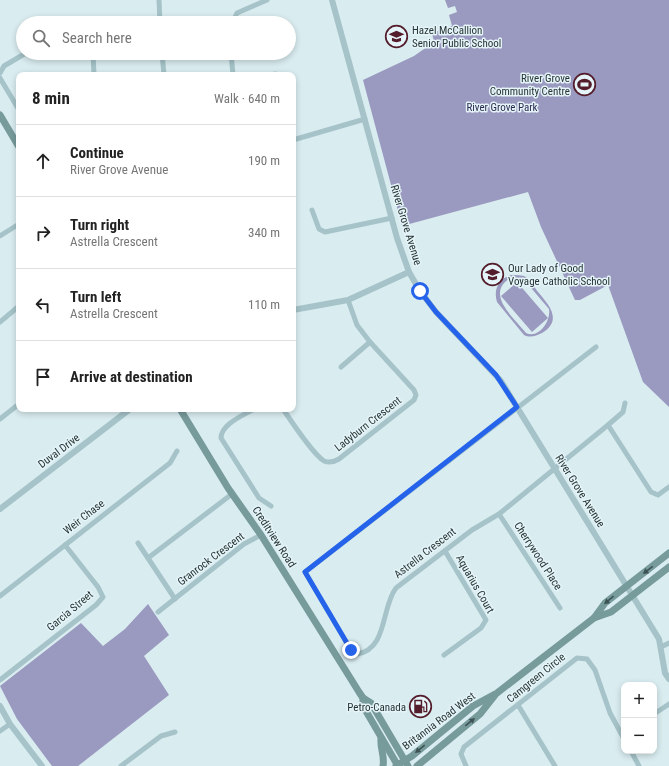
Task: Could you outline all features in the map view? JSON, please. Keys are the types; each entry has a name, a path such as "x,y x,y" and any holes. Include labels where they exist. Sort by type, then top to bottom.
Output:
{"main road":[{"path":"0,116 16,142"},
{"name":"Creditview Road","path":"182,412 232,494 261,535 363,698 371,703 407,763"},
{"name":"Britannia Road West","path":"397,766 407,763 473,706 496,694 594,618 605,603 669,554"},
{"name":"Britannia Road West","path":"594,618 611,612 669,567"},
{"name":"Britannia Road West","path":"416,766 480,714 496,694"},
{"name":"Creditview Road","path":"363,698 363,706 397,766"},
{"path":"381,739 380,747 384,754 384,766"},
{"path":"424,766 429,756"}],"street":[{"path":"159,0 160,16"},
{"path":"236,16 238,13 267,0"},
{"name":"River Grove Avenue","path":"332,0 392,218 409,272 420,291 436,312 496,375 517,407 659,639 665,673 669,679"},
{"path":"0,73 4,66 16,59"},
{"path":"93,60 94,72"},
{"path":"163,60 164,72"},
{"path":"231,60 232,72"},
{"path":"0,78 16,105"},
{"path":"296,139 365,119"},
{"path":"312,210 314,221 319,229 325,232 392,218"},
{"path":"0,236 16,226"},
{"path":"296,309 348,300 409,272"},
{"name":"Ladyburn Crescent","path":"285,412 295,428 322,459 331,462 339,460 414,400 416,395 414,390 370,342 357,325 348,300"},
{"path":"0,322 16,309"},
{"path":"342,367 370,342"},
{"path":"517,407 596,347"},
{"name":"Astrella Crescent","path":"517,407 305,572 351,650 357,654 369,648 380,635 388,602 393,591 472,530 499,514 555,469 622,412 625,403"},
{"path":"0,419 16,406"},
{"name":"Duval Drive","path":"0,509 126,412"},
{"path":"249,412 226,427 222,438 259,498 271,506"},
{"path":"608,425 650,492 658,494 669,487"},
{"name":"Weir Chase","path":"0,596 170,463 177,451"},
{"path":"148,558 232,494"},
{"name":"Cherrywood Place","path":"499,514 560,608"},
{"name":"Granrock Crescent","path":"158,612 244,544 261,535"},
{"name":"Granrock Crescent","path":"138,543 175,599"},
{"name":"Garcia Street","path":"0,680 96,605 103,597 98,587 65,545"},
{"name":"Aquarius Court","path":"444,655 481,628 486,620 445,550"},
{"path":"661,647 669,643"},
{"name":"Camgreen Circle","path":"466,766 461,754 464,747 574,660 584,658 590,661 595,670 610,713 621,732"},
{"path":"657,712 669,704"},
{"path":"518,705 555,766"},
{"path":"0,706 10,724 42,766"},
{"path":"0,731 10,724"},
{"path":"121,766 161,736 175,732"},
{"path":"632,754 638,766"}],"green space":[{"name":"River Grove Park","path":"445,0 669,0 669,407 643,382 608,285 580,300 575,300 541,227 528,192 402,226 363,80 414,56 434,42 432,33 452,26 449,15 457,12 455,6 448,8"},
{"path":"516,275 526,277 550,307 553,318 552,323 542,333 533,336 524,335 497,302 496,293 498,285 507,277","holes":["518,278 526,282 549,309 548,319 543,328 540,331 531,334 526,333 511,316 500,296 504,283 509,279"]},
{"path":"517,282 548,318 532,332 501,296"},
{"path":"148,604 169,635 144,656 169,695 78,766 52,766 17,719 0,686 81,623 103,646 125,629"}],"place":[{"name":"Hazel McCallion Senior Public School","path":"397,36"},
{"name":"River Grove Community Centre","path":"585,84"},
{"name":"Our Lady of Good Voyage Catholic School","path":"492,274"},
{"name":"Petro-Canada","path":"421,707"}],"route":[{"path":"351,650 305,572 517,407 496,375 436,312 420,291"}]}
